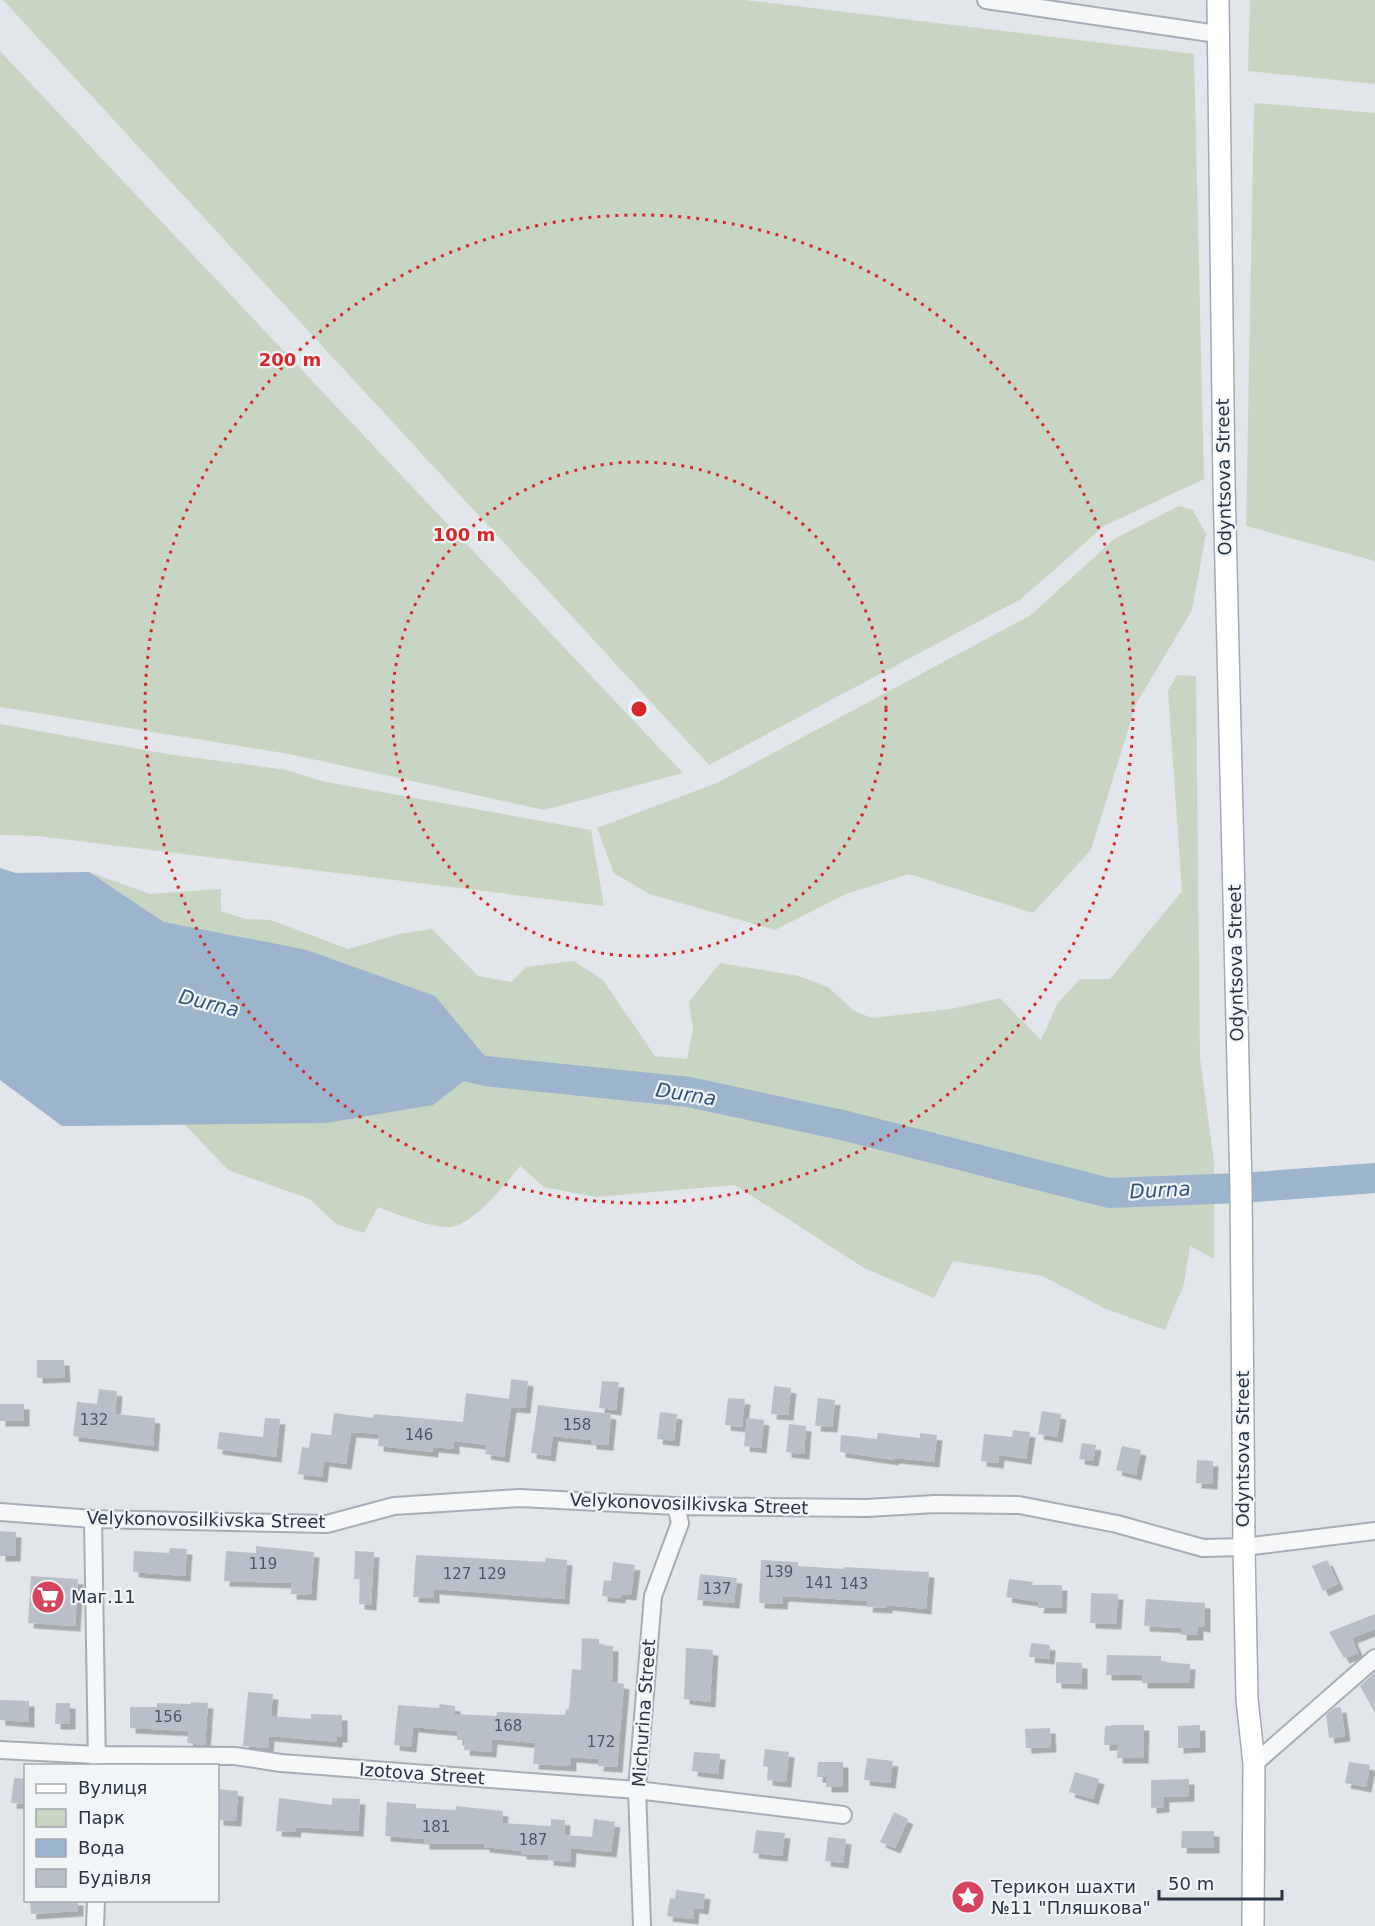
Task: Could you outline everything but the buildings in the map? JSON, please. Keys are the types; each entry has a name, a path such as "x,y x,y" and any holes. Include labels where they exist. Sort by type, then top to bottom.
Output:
{"main road":[{"name":"Odyntsova Street","path":"1218,0 1224,483 1241,1188 1247,1699 1254,1764 1253,1926"}],"street":[{"path":"986,0 1217,34"},
{"name":"Velykonovosilkivska Street","path":"0,1512 93,1519 327,1524 394,1506 520,1497 676,1506 867,1508 935,1504 1019,1505 1117,1524 1203,1548 1244,1547 1375,1531"},
{"name":"Michurina Street","path":"642,1926 637,1790 653,1596 680,1523 676,1506"},
{"path":"93,1519 97,1760"},
{"path":"1254,1764 1375,1658"},
{"name":"Izotova Street","path":"0,1750 97,1760 235,1756 281,1763 637,1790 843,1815"},
{"path":"95,1926 96,1902"}],"green space":[{"path":"3,0 745,0 1194,54 1204,479 1104,526 1021,599 709,765"},
{"path":"1250,0 1375,0 1375,84 1248,71"},
{"path":"0,51 683,773 544,810 289,754 0,707"},
{"path":"1254,103 1375,113 1375,561 1246,526"},
{"path":"1179,506 1193,510 1206,534 1192,610 1136,704 1091,850 1033,913 909,874 846,894 775,930 649,894 614,873 597,828 717,783 1031,615 1114,539"},
{"path":"1177,675 1196,676 1200,1058 1214,1162 1214,1259 1190,1246 1184,1284 1165,1330 1106,1309 1042,1276 953,1261 934,1298 864,1268 735,1185 596,1197 544,1187 520,1166 489,1202 459,1225 442,1227 433,1225 378,1207 364,1233 336,1224 310,1199 228,1170 185,1125 62,1126 164,922 89,872 150,894 221,889 221,911 246,919 271,920 348,949 399,934 432,929 478,976 511,982 526,967 574,961 603,980 655,1056 687,1059 693,1030 689,1002 720,963 799,976 828,987 854,1011 872,1018 951,1009 1000,998 1041,1040 1057,1004 1080,979 1110,979 1182,891 1168,691"},
{"path":"0,724 167,754 287,770 321,781 591,830 604,906 38,836 0,835"}],"water":[{"path":"0,868 16,873 89,872 164,922 307,950 435,996 489,1061 433,1105 326,1123 62,1126 0,1080"}],"waterway":[{"name":"Durna","path":"439,1060 485,1071 689,1092 846,1126 1109,1193 1241,1188 1375,1178"}],"place":[{"name":"Маг.11","path":"48,1597"},
{"name":"Терикон шахти №11 \"Пляшкова\"","path":"968,1897"}]}
